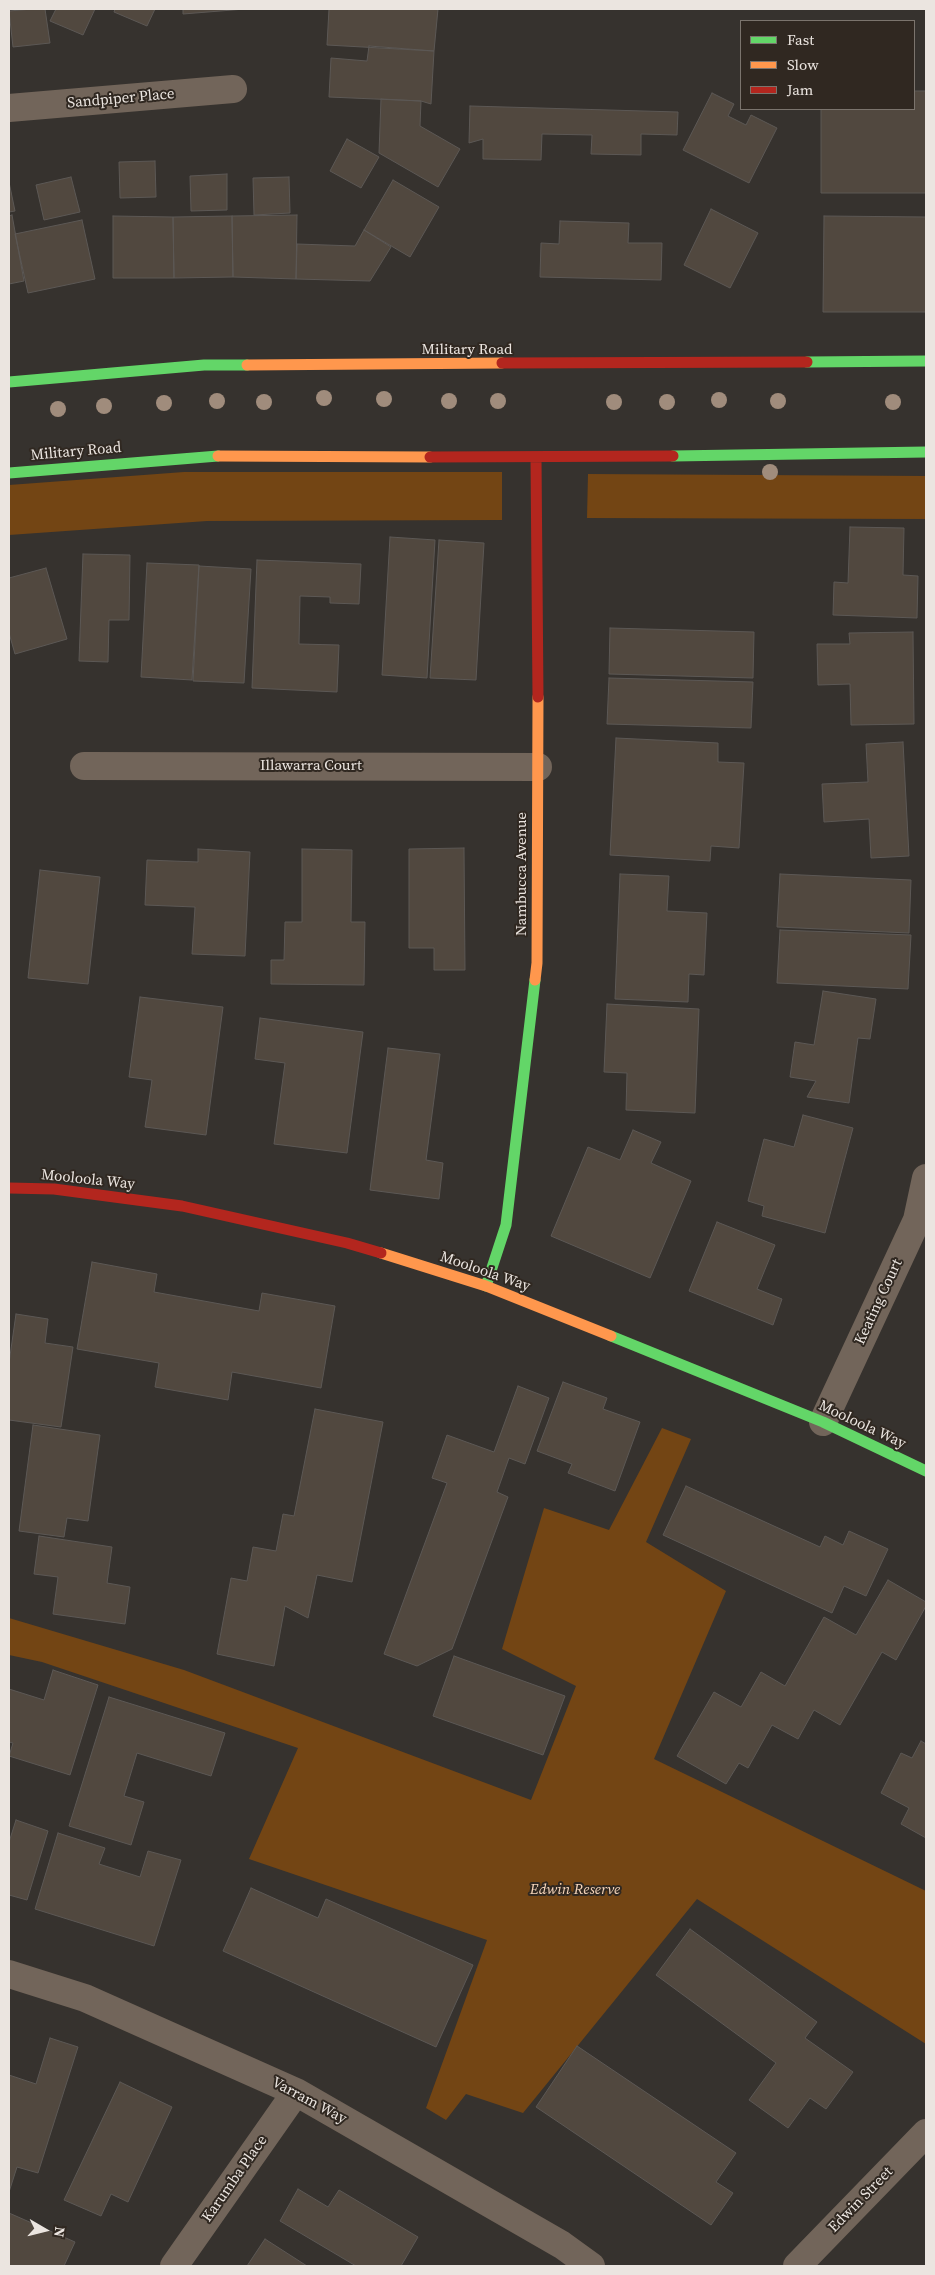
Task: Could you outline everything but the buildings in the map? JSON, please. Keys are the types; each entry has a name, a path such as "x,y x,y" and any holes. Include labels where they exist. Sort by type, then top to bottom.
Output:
{"main road":[{"name":"Military Road","path":"9,382 204,365 926,361"},
{"name":"Military Road","path":"9,473 212,456 536,458 926,452"},
{"name":"Nambucca Avenue","path":"486,1286 506,1225 537,963 536,458"},
{"name":"Mooloola Way","path":"9,1188 54,1189 182,1206 347,1243 486,1286 822,1422 926,1472"}],"street":[{"name":"Sandpiper Place","path":"9,108 233,89"},
{"name":"Illawarra Court","path":"84,766 538,767"},
{"name":"Keating Court","path":"822,1422 917,1220 926,1178"},
{"name":"Varram Way","path":"9,1974 85,1998 296,2092 562,2245 591,2266"},
{"name":"Karumba Place","path":"174,2266 296,2092"},
{"name":"Edwin Street","path":"796,2266 926,2133"}],"green space":[{"path":"184,472 502,472 502,520 207,521 9,535 9,485"},
{"path":"588,474 926,476 926,519 587,518"},
{"name":"Edwin Reserve","path":"662,1428 691,1439 646,1542 726,1591 654,1759 926,1891 926,2044 697,1899 523,2113 466,2094 446,2120 426,2108 487,1940 249,1859 298,1748 42,1662 9,1655 9,1618 184,1670 531,1800 576,1686 502,1649 544,1508 609,1530"}],"traffic: fast":[{"path":"807,362 926,361"},
{"path":"9,382 204,365 247,365"},
{"path":"673,456 926,452"},
{"path":"9,473 218,456"},
{"path":"486,1286 506,1225 535,980"},
{"path":"611,1336 823,1422 926,1471"}],"traffic: slow":[{"path":"247,365 502,363"},
{"path":"218,456 430,457"},
{"path":"535,980 537,963 538,697"},
{"path":"381,1253 486,1286 611,1336"}],"traffic: jam":[{"path":"502,363 807,362"},
{"path":"430,457 673,456"},
{"path":"536,458 538,697"},
{"path":"9,1188 54,1189 182,1206 347,1243 381,1253"}]}
